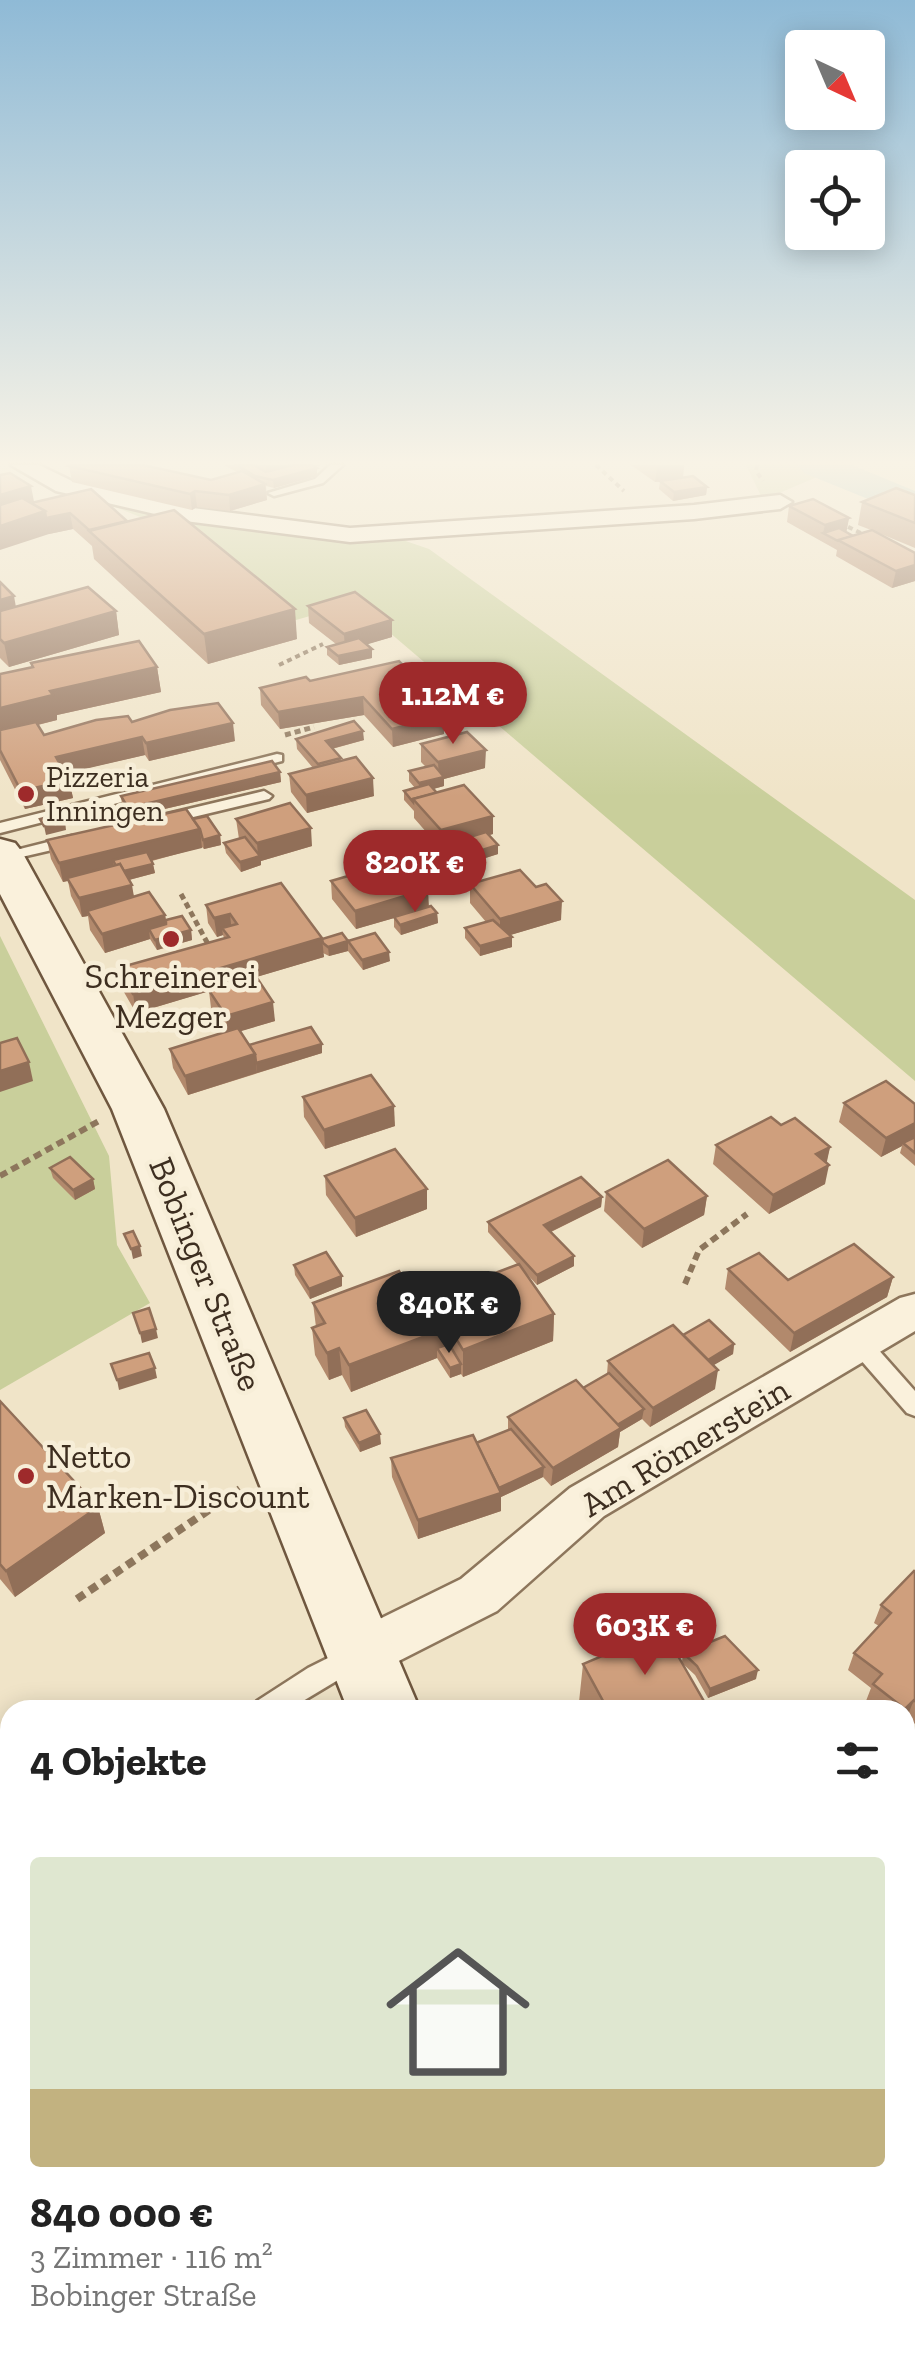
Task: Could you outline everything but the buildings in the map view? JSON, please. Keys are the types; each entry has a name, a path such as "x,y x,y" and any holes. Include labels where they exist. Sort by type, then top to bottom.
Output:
{"main road":[{"name":"Bobinger Straße","path":"1,846 138,1109 380,1700"}],"street":[{"name":"Am Römerstein","path":"360,1654 480,1596 587,1502 915,1310"}],"lane":[{"path":"1,846 277,758"},
{"path":"151,822 264,796"},
{"path":"1,846 96,836"},
{"path":"860,1344 915,1407"},
{"path":"281,1700 360,1654"}],"path":[{"path":"280,665 323,644"},
{"path":"181,894 210,946"},
{"path":"0,1176 102,1120 138,1109"},
{"path":"685,1284 699,1250 748,1214"},
{"path":"77,1599 240,1488"}],"green space":[{"path":"238,576 466,576 915,900 915,1081 355,603 296,620"},
{"path":"0,936 109,1156 117,1245 150,1303 0,1390"}],"place":[{"name":"Pizzeria Inningen","path":"26,794"},
{"name":"Schreinerei Mezger","path":"171,939"},
{"name":"Netto Marken-Discount","path":"26,1476"}]}
